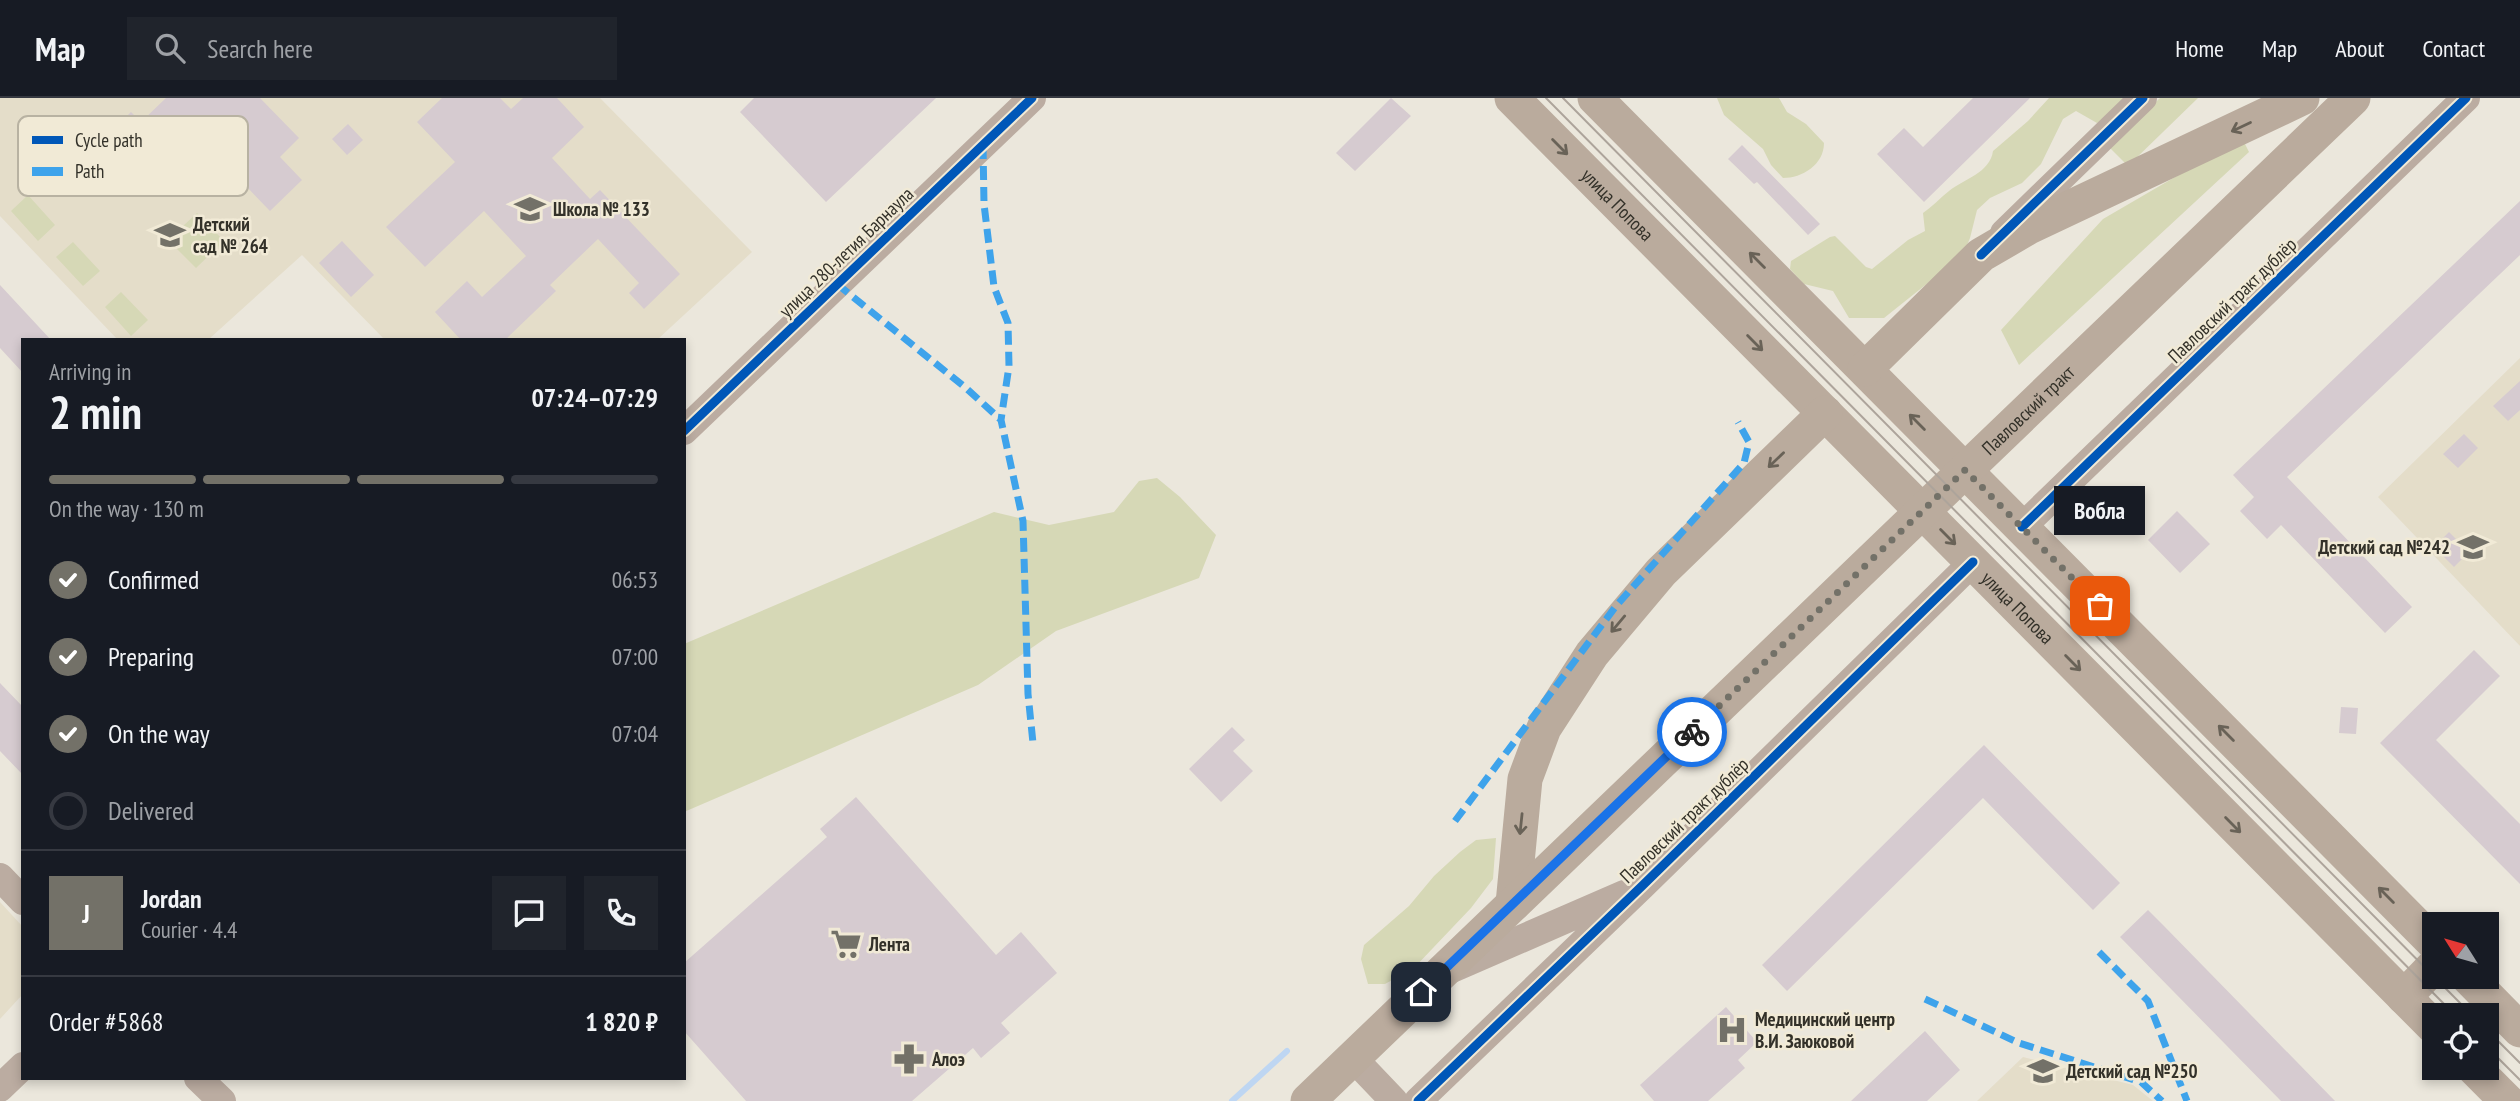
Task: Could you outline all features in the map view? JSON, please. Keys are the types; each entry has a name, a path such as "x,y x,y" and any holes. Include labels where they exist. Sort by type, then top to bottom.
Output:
{"main road":[{"name":"улица Попова","path":"1512,98 2422,1015"},
{"path":"1595,98 2422,931"},
{"path":"1865,369 1982,255 2029,227 2302,98"},
{"name":"Павловский тракт","path":"1308,1101 2353,98"},
{"path":"1513,904 1525,779 1544,728 1592,654 1661,572 1825,413"},
{"path":"2404,997 2422,979"},
{"path":"2480,989 2520,1030"},
{"path":"2486,1080 2507,1101"}],"street":[{"name":"улица 280-летия Барнаула","path":"686,429 1032,98"},
{"path":"1982,255 2143,98"},
{"name":"Павловский тракт дублёр","path":"2022,527 2466,98"},
{"name":"Павловский тракт дублёр","path":"1418,1101 1643,886 1973,562"},
{"path":"0,877 21,899"},
{"path":"1439,974 1643,886"},
{"path":"1353,1058 1394,1101"},
{"path":"0,1088 21,1068"},
{"path":"200,1080 222,1101"}],"shaded area":[{"name":"Школа № 133","path":"0,98 600,98 752,252 659,338 383,338 302,255 210,338 116,338 0,216"},
{"name":"Детский сад №242","path":"2520,358 2520,646 2378,497"},
{"path":"0,902 21,925 21,996 0,1019"},
{"name":"Детский сад №250","path":"2023,1057 2133,1085 2153,1101 1977,1101"}],"green space":[{"path":"1717,98 1779,98 1787,112 1806,124 1824,143 1820,158 1804,173 1783,178 1771,165 1763,149 1724,115"},
{"path":"2049,98 2125,98 2118,113 2097,123 2076,111 2063,119 2041,164 2022,183 1990,198 1977,210 1963,255 1884,318 1849,318 1833,291 1804,284 1790,269 1791,261 1835,236 1866,267 1872,269 1908,240 1925,231 1923,213 1949,191 1982,170 1991,159 1993,151 2028,121"},
{"path":"2160,98 2198,98 2128,166 2109,147"},
{"path":"2242,138 2249,152 2019,365 2001,330 2103,219"},
{"path":"29,196 55,225 38,241 11,211"},
{"path":"197,213 224,241 196,268 168,240"},
{"path":"73,242 100,271 83,286 56,257"},
{"path":"121,292 148,320 131,336 105,307"},
{"path":"1157,478 1180,497 1216,535 1199,578 1056,631 978,685 686,811 686,643 994,512 1049,525 1114,512 1139,481"},
{"path":"1496,838 1493,879 1471,908 1414,968 1385,984 1368,984 1361,959 1364,945 1409,906 1434,876 1460,852 1476,840"}],"building":[{"path":"166,98 260,98 299,138 280,157 302,180 270,211 248,188 248,116 147,116"},
{"path":"442,98 500,98 511,109 523,98 557,98 584,127 552,158 590,199 600,190 680,274 644,309 629,293 639,283 598,239 550,285 556,291 507,338 459,338 435,312 467,281 482,297 526,256 484,211 425,267 386,227 455,162 417,122"},
{"path":"754,98 936,98 826,202 740,112"},
{"path":"1391,98 1411,116 1355,171 1336,153"},
{"path":"1973,98 2030,98 1924,202 1877,154 1904,128 1923,147"},
{"path":"348,124 363,140 347,155 332,139"},
{"path":"1742,145 1820,224 1808,235 1757,182 1754,184 1728,159"},
{"path":"2520,201 2520,255 2287,477 2412,607 2385,633 2281,525 2267,539 2240,511 2254,497 2233,475"},
{"path":"342,241 374,275 351,297 319,263"},
{"path":"0,285 49,338 21,338 21,371 0,348"},
{"path":"2520,381 2520,410 2508,421 2493,406"},
{"path":"2464,434 2478,448 2458,468 2443,454"},
{"path":"2177,511 2210,544 2180,573 2148,540"},
{"path":"2449,532 2469,552 2454,567 2434,547"},
{"path":"2474,650 2500,676 2436,740 2520,824 2520,884 2380,743"},
{"path":"0,683 21,705 21,773 0,751"},
{"path":"2341,707 2358,708 2356,734 2339,733"},
{"path":"1232,727 1245,740 1233,751 1253,771 1221,802 1189,769"},
{"path":"1984,745 2120,883 2093,910 1983,798 1787,991 1762,965"},
{"name":"Лента","path":"856,797 996,955 1021,932 1057,973 1001,1023 1010,1033 981,1058 973,1048 912,1101 746,1101 686,1033 686,961 827,837 820,829"},
{"path":"2148,910 2335,1101 2281,1101 2120,937"},
{"path":"1726,1007 1757,1042 1738,1060 1745,1068 1708,1101 1654,1101 1640,1085"},
{"path":"1925,1031 1960,1070 1927,1101 1851,1101"}],"waterway":[{"path":"1232,1101 1287,1051"}],"tram line":[{"path":"1546,98 2443,1003"},
{"path":"1563,98 2460,1003"},
{"path":"2499,1042 2520,1063"},
{"path":"2499,1059 2520,1080"}],"marked path":[{"path":"983,145 984,204 994,287 1008,323 1009,366 1001,420 1023,521 1028,694 1033,743"},
{"path":"837,284 966,388 1001,420"},
{"path":"1455,821 1616,606 1744,463 1749,442 1738,422"},
{"path":"2099,952 2148,1001 2187,1101"},
{"path":"1925,999 2019,1043 2141,1082 2162,1101"}],"cycle path":[{"path":"686,429 1032,98"},
{"path":"1981,255 2143,98"},
{"path":"2022,527 2466,98"},
{"path":"1418,1101 1973,562"}],"way so far":[{"path":"1692,732 1965,470 2100,606"}],"place":[{"name":"Школа № 133","path":"530,209"},
{"name":"Детский сад № 264","path":"170,235"},
{"name":"Детский сад №242","path":"2473,547"},
{"name":"Вобла","path":"2100,606"},
{"name":"Лента","path":"846,944"},
{"name":"Медицинский центр В.И. Заюковой","path":"1732,1030"},
{"name":"Алоэ","path":"909,1059"},
{"name":"Детский сад №250","path":"2043,1071"}],"route":[{"path":"1421,992 1692,732"}]}
